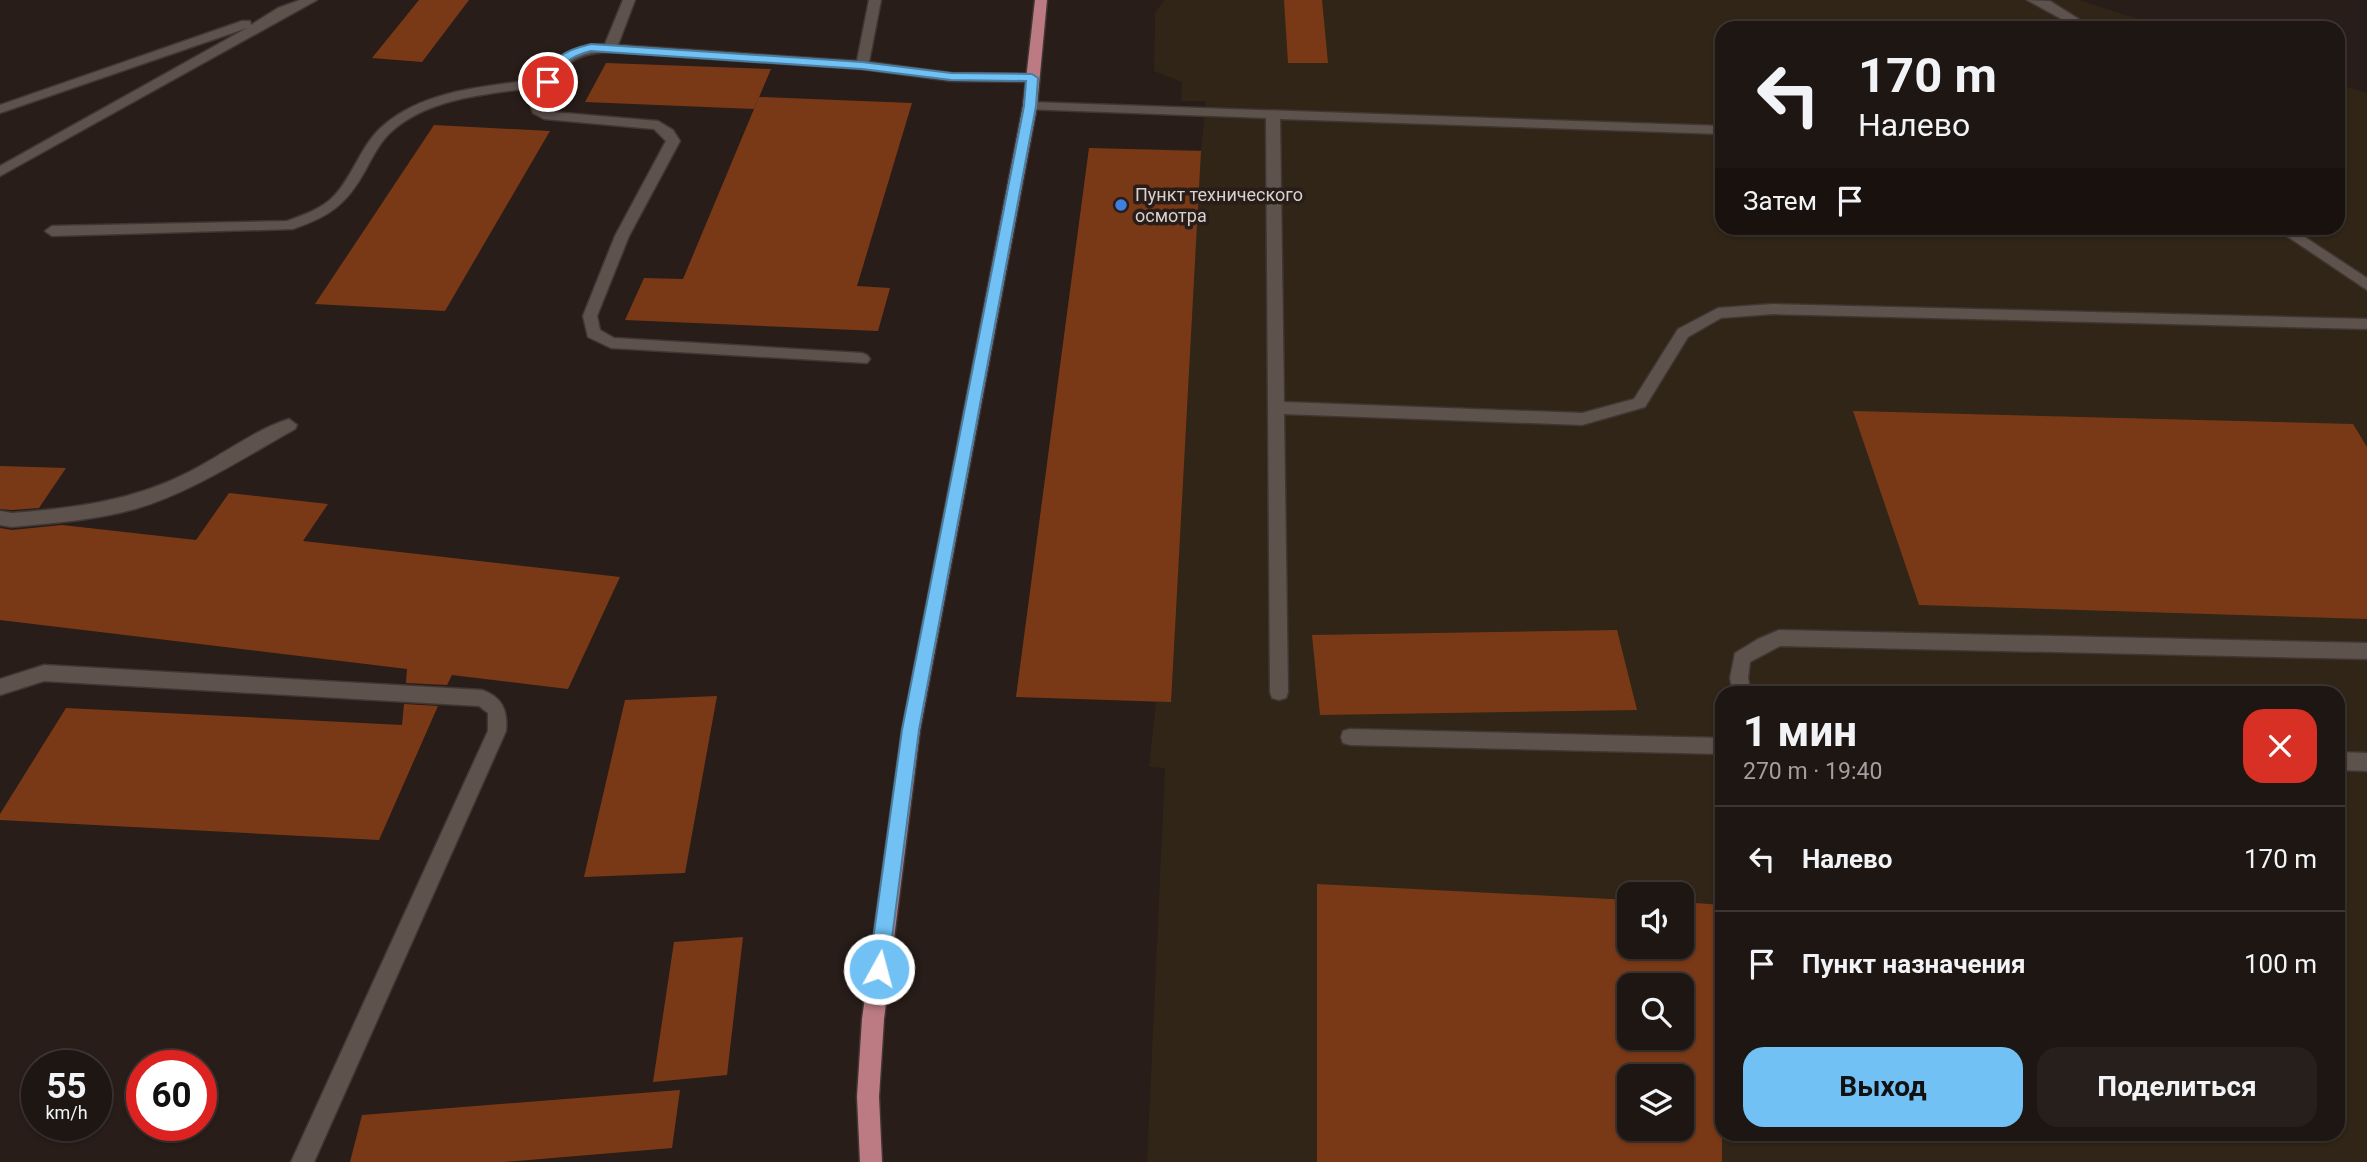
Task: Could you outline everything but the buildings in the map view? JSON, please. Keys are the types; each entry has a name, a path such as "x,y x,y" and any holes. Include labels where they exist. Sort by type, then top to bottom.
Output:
{"main road":[{"path":"871,1162 868,1097 873,1019 909,744 1030,106 1041,0"}],"street":[{"path":"0,109 311,0"},
{"path":"610,48 629,0"},
{"path":"862,65 875,0"},
{"path":"2034,0 2075,21"},
{"path":"0,173 291,8"},
{"path":"862,359 611,343 593,334 590,316 622,236 673,141 658,125 549,117 538,110 536,103 559,61 573,52 610,48 862,65 951,77 1032,78"},
{"path":"52,231 288,226 318,215 340,198 370,148 389,127 411,114 454,97 548,82"},
{"path":"1030,106 1715,130"},
{"path":"1273,116 1279,692"},
{"path":"2292,235 2367,285"},
{"path":"1277,408 1582,419 1639,403 1683,332 1717,313 1773,309 2367,324"},
{"path":"0,518 12,520 97,511 137,501 188,479 289,425"},
{"path":"1741,686 1741,658 1779,638 2367,651"},
{"path":"0,687 44,673 482,698 495,705 499,712 497,731 302,1162"},
{"path":"1350,737 1715,746"},
{"path":"2345,761 2367,762"}],"shaded area":[{"path":"1164,0 2079,0 2144,21 1715,21 1715,235 2345,235 2345,86 2367,93 2367,1162 1147,1162 1165,768 1149,767 1156,702 1016,697 1089,148 1201,150 1206,101 1181,101 1182,82 1154,71 1155,13"}],"place":[{"name":"Пункт технического осмотра","path":"1121,205"}],"route":[{"path":"548,82 559,61 573,52 591,48 862,65 951,77 1032,78 1030,106 911,730 879,969"}]}
